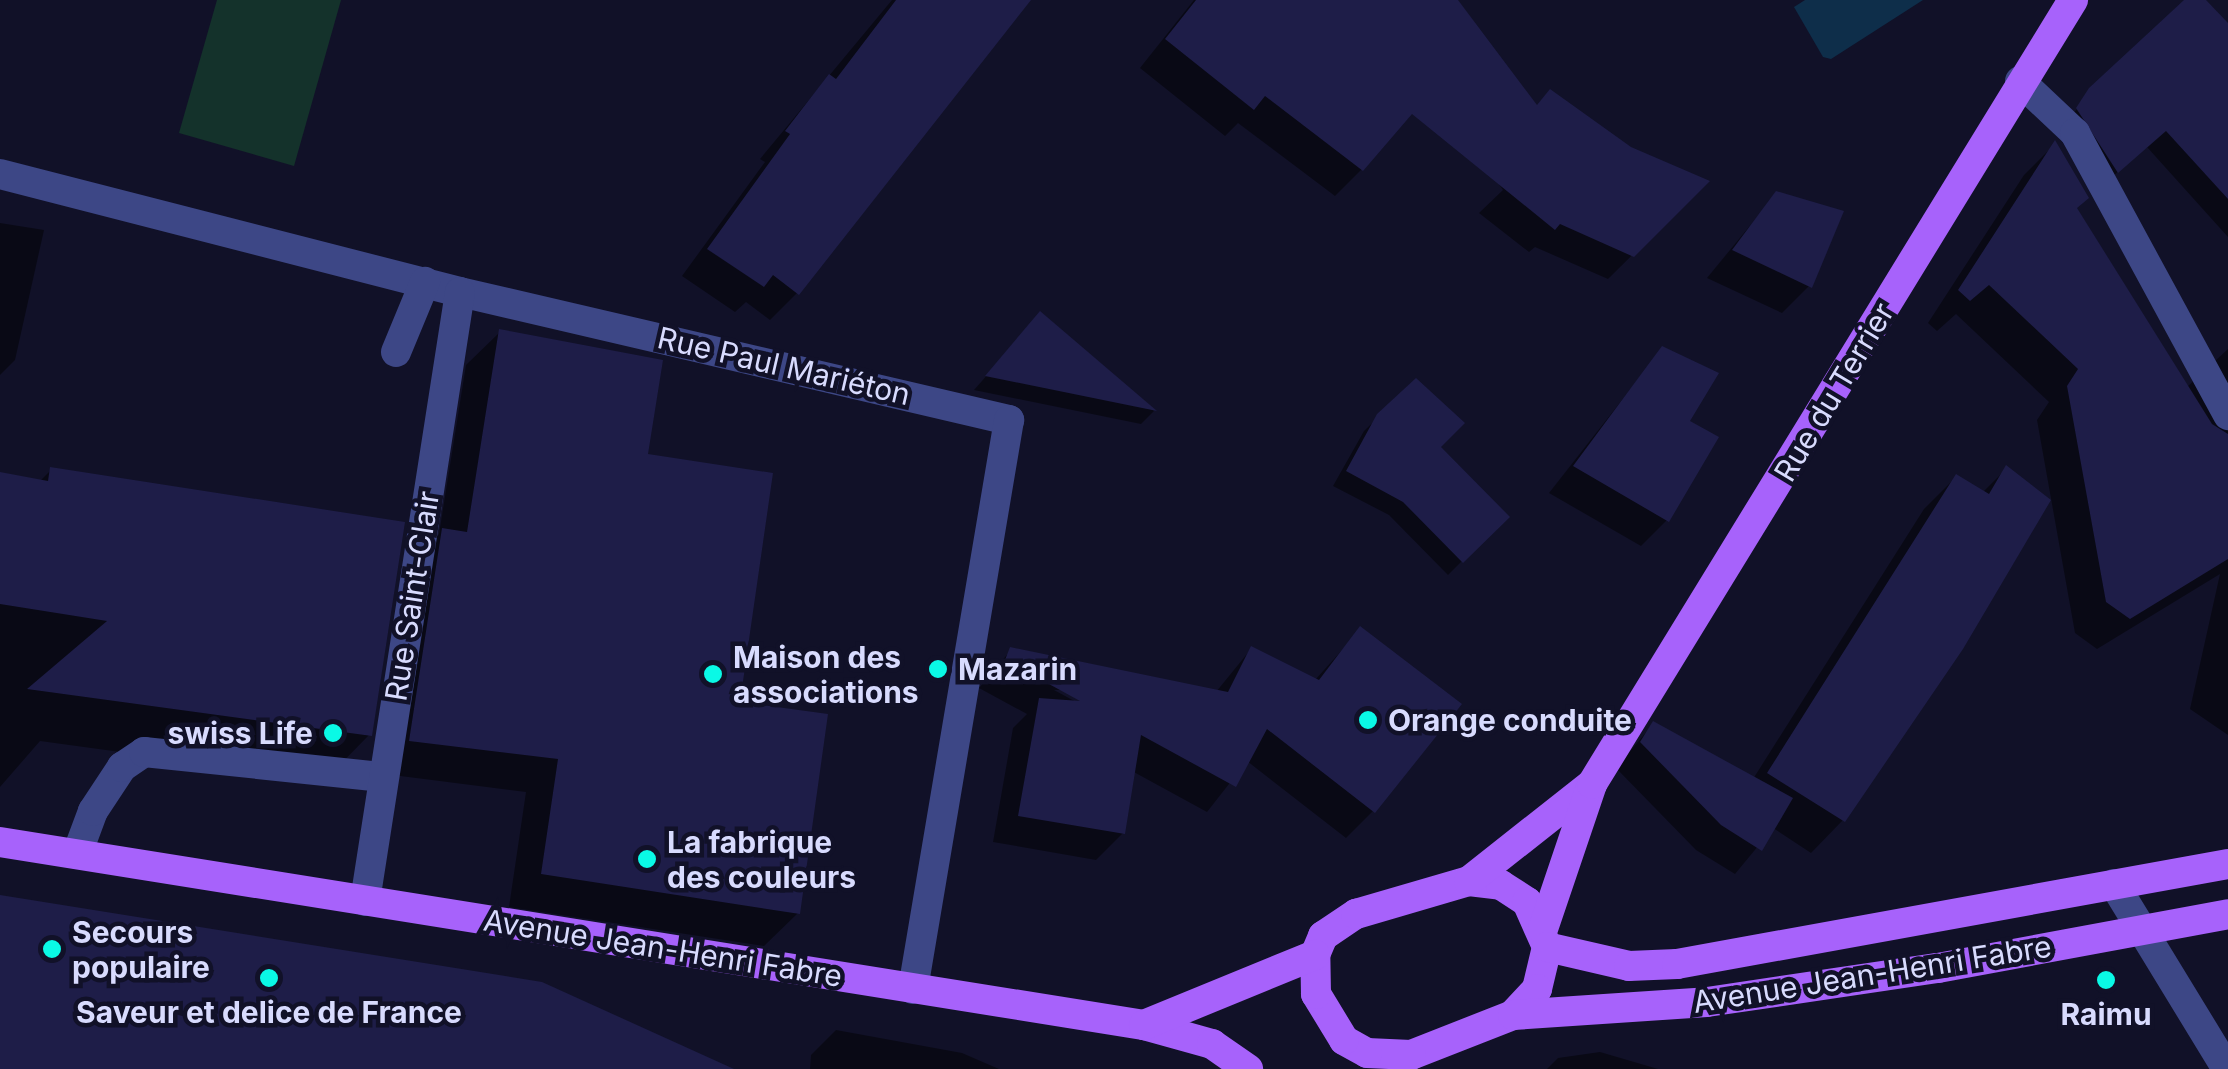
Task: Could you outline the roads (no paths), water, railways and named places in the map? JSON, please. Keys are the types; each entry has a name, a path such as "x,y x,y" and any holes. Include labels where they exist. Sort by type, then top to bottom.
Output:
{"main road":[{"name":"Rue du Terrier","path":"1545,938 1592,784 2073,0"},
{"name":"Rue du Terrier","path":"1469,881 1592,784"},
{"name":"Avenue Jean-Henri Fabre","path":"0,842 1144,1025 1212,1044 1248,1069"},
{"name":"Avenue Jean-Henri Fabre","path":"1545,938 1629,966 1676,964 2228,864"},
{"path":"1469,881 1501,885 1527,902 1545,938 1537,990 1513,1015 1388,1064 1326,1020 1316,994 1315,955 1323,936 1356,914 1469,881"},
{"name":"Avenue Jean-Henri Fabre","path":"1513,1015 1707,1002 1938,968 2228,914"},
{"path":"1144,1025 1315,955"}],"street":[{"path":"2020,81 2075,133 2228,415"},
{"name":"Rue Paul Mariéton","path":"0,174 460,292 1009,420 913,989"},
{"path":"396,352 425,282"},
{"name":"Rue Saint-Clair","path":"366,901 460,292"},
{"path":"77,854 94,811 122,767 144,752 383,777"},
{"path":"2114,884 2227,1069"}],"water":[{"path":"1805,0 1923,0 1831,59 1823,57 1794,7"}],"place":[{"name":"Mazarin","path":"938,669"},
{"name":"Maison des associations","path":"713,674"},
{"name":"Orange conduite","path":"1368,720"},
{"name":"swiss Life","path":"333,733"},
{"name":"La fabrique des couleurs","path":"647,859"},
{"name":"Secours populaire","path":"52,949"},
{"name":"Saveur et delice de France","path":"269,978"},
{"name":"Raimu","path":"2106,980"}]}
